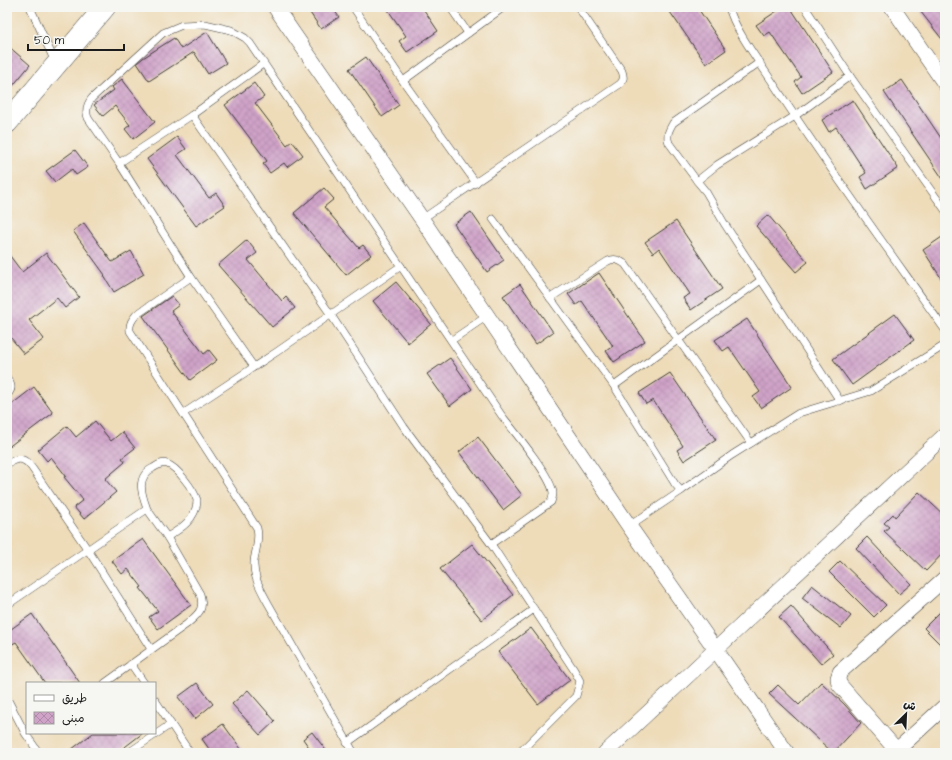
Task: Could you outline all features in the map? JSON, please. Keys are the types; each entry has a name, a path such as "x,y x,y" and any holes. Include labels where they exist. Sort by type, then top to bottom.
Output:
{"main road":[{"path":"7,123 105,7"}],"street":[{"path":"275,7 422,220 629,526 786,753"},
{"path":"892,7 945,84"},
{"path":"605,753 945,436"},
{"path":"945,578 840,672 838,678 839,684 898,751 945,706"}],"lane":[{"path":"30,7 56,64"},
{"path":"353,7 476,183"},
{"path":"450,7 468,33"},
{"path":"404,81 504,7"},
{"path":"422,220 622,82 624,75 622,71 578,7"},
{"path":"729,7 730,13 742,35 795,116 945,330"},
{"path":"805,7 850,76 945,210"},
{"path":"254,367 191,277 119,162 86,113 89,102 92,98 163,34 182,25 205,24 231,30 245,38 452,340 502,416 546,474 553,494 551,502 491,544"},
{"path":"760,62 673,123 667,136 668,143 697,181 840,401"},
{"path":"119,162 192,115 263,64"},
{"path":"697,181 717,165 795,116 850,76"},
{"path":"192,115 331,315 404,427 491,544 580,681 576,696 519,753"},
{"path":"493,219 614,386 680,491"},
{"path":"550,298 608,261 613,259 620,260 625,264 679,340 750,443"},
{"path":"184,413 331,315 401,266"},
{"path":"191,277 136,315 130,322 129,327 132,335 184,413 256,528 259,536 254,561 254,573 259,585 354,753"},
{"path":"614,386 761,280"},
{"path":"452,340 487,316"},
{"path":"629,526 750,443 799,413 871,391 945,345"},
{"path":"7,378 12,388 7,395"},
{"path":"7,464 14,459 19,459 29,463 88,550 151,649"},
{"path":"106,682 187,624 202,608 200,594 167,537 147,510 141,492 142,479 146,473 150,469 162,463 168,464 177,470 196,496 198,502 188,522 167,537"},
{"path":"7,605 147,510"},
{"path":"347,743 534,609"},
{"path":"131,664 143,682"},
{"path":"7,698 26,732"},
{"path":"156,702 190,753"},
{"path":"128,753 171,724"},
{"path":"27,734 39,753"}],"building":[{"path":"306,7 332,7 339,17 321,29"},
{"path":"386,7 422,7 438,31 407,52 399,41 406,36"},
{"path":"678,7 697,7 726,50 706,64 670,12"},
{"path":"783,7 790,7 833,72 802,93 795,82 801,77 770,32 764,36 756,25"},
{"path":"917,7 945,7 945,43"},
{"path":"207,32 226,63 208,74 194,52 149,81 137,63 174,38 181,49"},
{"path":"7,45 30,65 7,93"},
{"path":"366,57 399,105 382,117 349,69"},
{"path":"122,79 155,122 133,139 125,129 130,125 115,106 103,116 94,105 114,90 112,87"},
{"path":"902,80 945,144 945,182 884,92"},
{"path":"254,83 264,97 255,103 287,145 292,141 303,155 287,167 284,163 270,173 263,164 267,161 225,105"},
{"path":"853,100 898,168 867,189 860,177 866,173 836,127 829,132 822,120"},
{"path":"177,137 186,149 177,155 209,198 216,193 225,206 196,226 147,159"},
{"path":"75,150 88,167 76,175 72,169 55,182 46,171"},
{"path":"324,188 334,199 324,207 359,248 363,245 371,255 346,275 294,213"},
{"path":"471,212 504,260 487,272 454,224"},
{"path":"768,215 808,262 796,272 756,226"},
{"path":"676,221 722,289 691,310 683,298 690,294 659,248 653,253 645,242"},
{"path":"84,223 112,262 131,251 144,274 114,292 104,276 105,275 73,231"},
{"path":"945,235 945,284 923,250"},
{"path":"247,240 257,253 248,260 282,301 286,297 295,308 272,327 218,265"},
{"path":"7,252 22,272 46,253 79,297 65,308 57,298 29,320 44,339 24,354 7,333"},
{"path":"599,273 645,341 614,362 606,351 613,346 582,301 576,305 568,294"},
{"path":"396,282 431,324 408,343 373,301"},
{"path":"520,284 553,332 536,344 503,296"},
{"path":"172,296 179,305 171,311 204,354 209,350 217,360 190,380 143,316"},
{"path":"895,314 914,340 852,385 833,359"},
{"path":"747,319 792,387 761,408 753,397 760,392 729,347 723,351 715,340"},
{"path":"450,358 472,389 450,406 427,374"},
{"path":"670,373 716,440 684,461 677,450 683,446 653,400 646,404 639,393"},
{"path":"34,387 53,413 7,448 7,408"},
{"path":"95,421 111,441 122,432 135,448 122,458 125,462 105,479 116,492 84,519 74,507 83,500 64,477 66,476 51,457 47,461 38,450 67,426 76,437"},
{"path":"478,437 522,495 503,510 459,452"},
{"path":"919,492 945,516 945,551 926,571 884,531 889,527 884,523 893,514 895,517"},
{"path":"867,537 911,584 899,594 856,548"},
{"path":"143,539 191,605 158,629 149,617 158,611 140,588 142,587 128,569 122,574 112,561"},
{"path":"472,544 513,595 482,620 440,569"},
{"path":"840,561 886,605 874,617 829,572"},
{"path":"812,585 851,616 841,628 802,598"},
{"path":"791,606 833,654 821,664 779,617"},
{"path":"945,607 945,649 924,628"},
{"path":"32,614 79,682 44,682 16,642 7,647 7,632"},
{"path":"531,628 570,680 538,704 498,652"},
{"path":"821,682 861,723 833,753 769,694 778,685 799,705"},
{"path":"197,683 213,704 195,719 178,697"},
{"path":"248,690 275,721 260,735 232,704"},
{"path":"223,724 244,753 212,753 202,739"},
{"path":"312,732 328,753 313,753 303,739"},
{"path":"92,734 142,734 117,753 67,753"}]}
